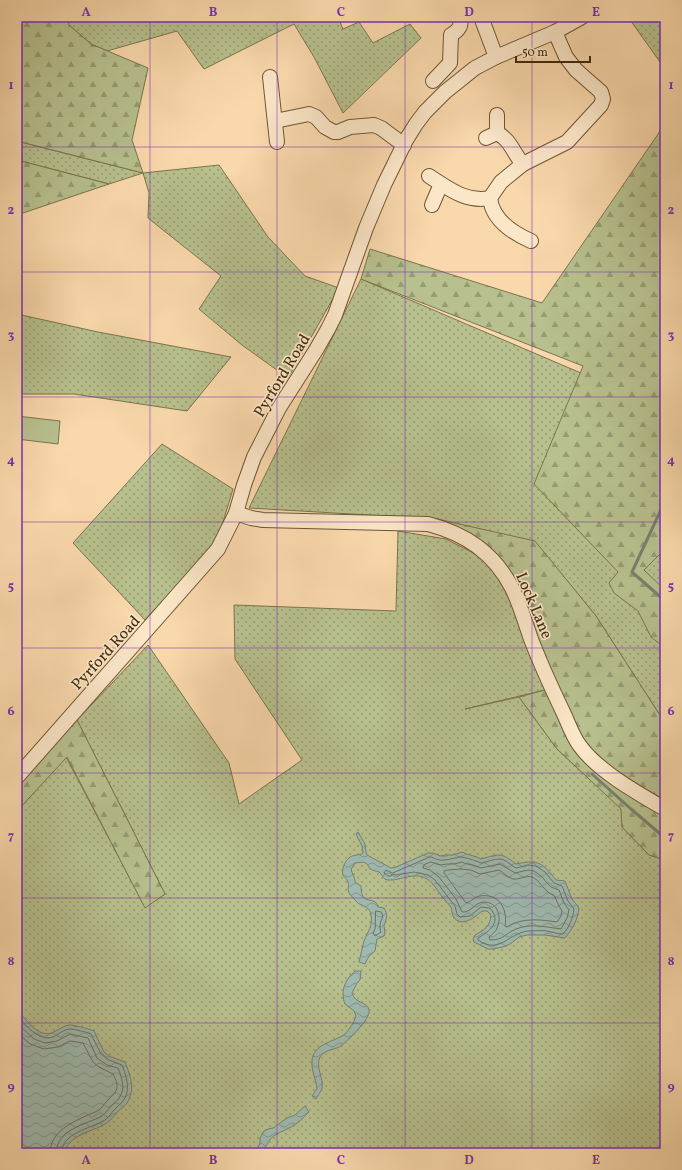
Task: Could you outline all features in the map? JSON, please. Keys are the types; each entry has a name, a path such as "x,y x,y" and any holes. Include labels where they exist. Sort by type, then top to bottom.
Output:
{"street":[{"path":"433,81 450,63 452,35 459,29 461,22 460,17"},
{"path":"481,17 496,57"},
{"name":"Pyrford Road","path":"17,777 73,712 213,557 223,541 236,513 254,457 279,408 316,350 335,315 366,228 387,179 416,124 425,112 445,92 474,68 554,32 582,17"},
{"path":"428,176 469,199 482,200 490,198 501,182 523,164 567,142 600,105 603,99 601,92 576,70 566,57 554,32"},
{"path":"270,77 277,142"},
{"path":"275,120 309,114 316,117 325,127 334,132 350,127 374,125 381,128 404,145"},
{"path":"497,115 492,135 505,136 523,164"},
{"path":"432,205 441,184"},
{"path":"490,198 496,215 505,225 523,240"},
{"name":"Lock Lane","path":"236,513 263,520 428,524 441,527 469,540 494,561 512,588 544,669 580,747 608,773 632,790 665,809"}],"green space":[{"path":"17,17 67,17 69,25 91,44 148,68 132,140 143,173 17,141"},
{"path":"67,17 338,17 343,29 359,22 373,43 410,24 421,38 343,113 314,57 294,24 204,69 177,31 107,51 91,44 68,25"},
{"path":"628,17 665,17 665,69"},
{"path":"665,124 665,549 644,570 665,590 665,648 651,637 638,611 614,593 609,583 618,572 534,484 583,366 361,279 370,249 542,303"},
{"path":"17,141 143,173 109,184 17,160"},
{"path":"17,160 109,184 17,215"},
{"path":"219,165 268,237 305,276 339,288 288,378 242,345 199,309 221,276 148,218 149,193 143,173"},
{"path":"361,279 665,409 665,723 596,616 535,542 437,519 249,508"},
{"path":"17,314 98,332 231,357 187,411 74,394 17,394"},
{"path":"17,416 60,421 58,444 17,439"},
{"path":"162,444 233,489 217,542 145,620 73,543"},
{"path":"437,519 535,541 596,616 665,723 665,803 636,786 602,760 581,740 543,655 522,598 472,536"},
{"path":"398,531 446,539 497,565 545,690 465,709 519,697 557,749 622,809 622,827 649,855 665,860 665,1153 17,1153 17,811 66,757 145,907 165,894 77,720 148,645 229,763 239,804 302,760 235,659 234,605 396,611"},
{"path":"545,690 571,742 665,815 665,860 649,855 622,827 621,809 557,749 519,697"},
{"path":"77,720 165,894 145,908 67,757 17,811 17,786"}],"water":[{"path":"358,832 365,844 367,855 391,868 428,853 433,853 440,856 453,855 462,852 481,859 500,855 507,857 516,864 535,862 543,866 556,880 565,881 572,899 579,908 576,920 565,938 545,935 527,935 519,937 503,947 488,949 474,942 473,939 475,935 484,930 488,925 491,915 487,911 482,911 468,921 460,922 453,916 451,907 427,879 412,876 388,880 379,872 370,869 366,863 355,863 351,869 355,882 361,886 363,897 374,901 378,907 384,908 387,914 384,925 384,936 377,939 375,951 369,956 365,964 359,962 364,941 371,925 371,913 358,903 348,891 349,885 343,875 344,866 348,859 352,856 363,853 362,846 356,834"},
{"path":"355,971 361,971 360,980 352,993 356,999 368,1007 369,1014 363,1024 341,1046 325,1052 320,1057 318,1064 322,1088 316,1099 312,1096 317,1089 312,1068 313,1055 320,1047 345,1034 354,1021 356,1016 354,1011 345,1004 343,990 346,982"},
{"path":"17,1011 40,1032 48,1034 70,1025 94,1031 104,1052 111,1057 125,1062 129,1072 132,1087 130,1098 126,1104 107,1123 75,1138 64,1153 17,1153"},
{"path":"305,1106 309,1112 299,1122 269,1140 263,1153 256,1153 260,1143 260,1138 264,1131 273,1128 287,1118 295,1115"}],"waterway":[{"path":"665,501 632,572 665,601"},
{"path":"592,774 665,838"}]}
